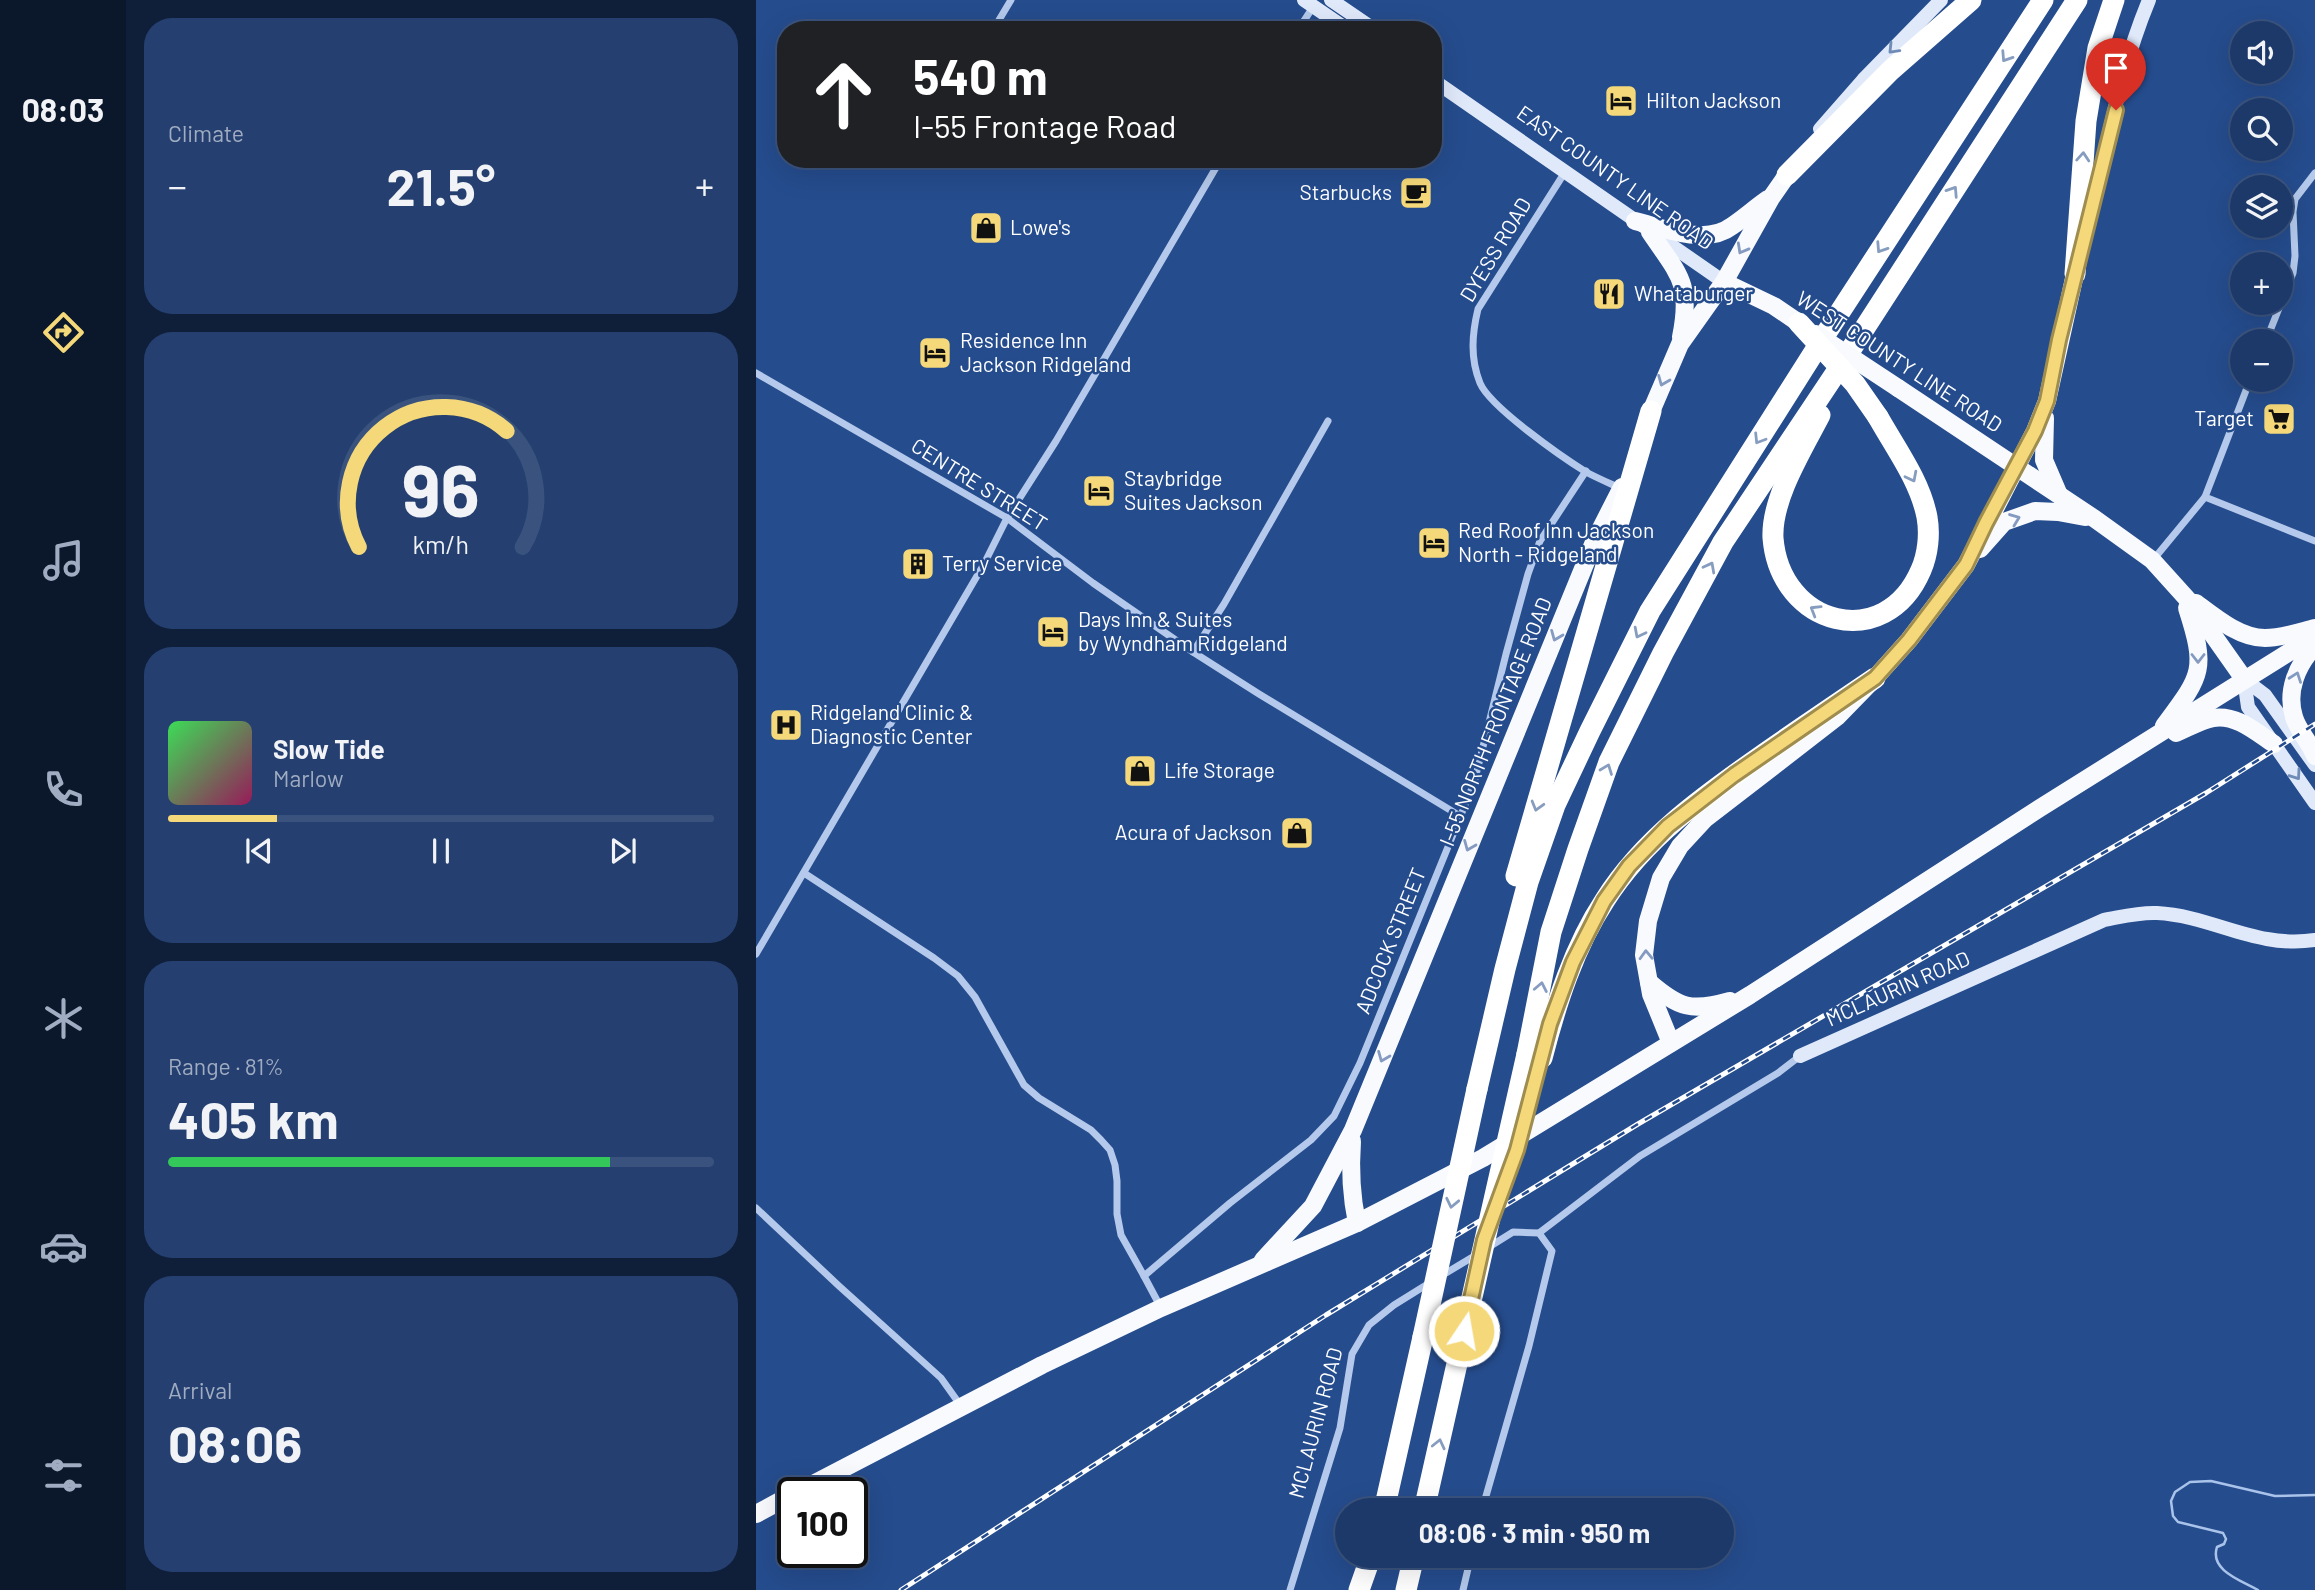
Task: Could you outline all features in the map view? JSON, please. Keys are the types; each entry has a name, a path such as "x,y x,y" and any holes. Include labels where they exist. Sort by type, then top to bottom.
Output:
{"highway":[{"path":"1787,175 1890,71 1971,0"},
{"path":"1387,1498 1504,969 1528,882 1555,805 1650,611 1823,338 2043,0"},
{"path":"1427,1498 1484,1240 1517,1150 1534,1056 1551,932 1609,762 1663,653 1723,542 2077,0"},
{"path":"2075,274 2086,121 2098,48 2114,0"},
{"path":"1799,323 1855,384 1878,417 1916,484 1927,518 1928,544 1924,562 1908,595 1893,609 1847,621 1823,616 1803,603 1789,587 1777,563 1773,537 1776,509 1820,415 1835,374"},
{"path":"1478,1083 1505,915 1651,411"},
{"path":"1534,1056 1550,1024 1573,962 1604,901 1629,866 1668,826 1734,775 1875,678"},
{"path":"1359,1590 1367,1568"},
{"path":"1366,1590 1370,1568"},
{"path":"1406,1590 1411,1568"}],"main road":[{"name":"I-55 NORTH FRONTAGE ROAD","path":"1255,1268 1313,1206 1353,1130 1594,542 1621,489 1680,344 1724,282 1770,198 1787,175"},
{"path":"1643,227 1697,235 1716,234 1731,228 1748,212 1770,198"},
{"path":"1643,227 1682,279 1686,295 1680,344"},
{"path":"2059,495 2045,460 2043,429 2075,274"},
{"name":"EAST COUNTY LINE ROAD","path":"1724,282 1774,306"},
{"name":"WEST COUNTY LINE ROAD","path":"1774,306 2095,519 2152,560 2182,593 2244,679"},
{"path":"1966,565 2035,431 2047,401"},
{"path":"1671,1043 1651,994 1644,955 1648,921 1661,878 1681,846 1705,819 1837,717 1909,640 1966,565 2004,522 2035,511 2095,519"},
{"path":"2182,593 2243,634 2264,638 2315,628"},
{"path":"2156,737 2196,679 2200,660 2197,639 2182,593"},
{"path":"826,1477 962,1406 1161,1308 1357,1223 1483,1158 1750,995 2029,815 2315,636"},
{"path":"2315,646 2304,658 2292,687 2294,718 2315,756"},
{"path":"2156,737 2213,718 2231,719 2247,725 2274,744"},
{"path":"1649,982 1665,996 1686,1007 1710,1006 1750,995"},
{"path":"1353,1130 1350,1170 1357,1223"},
{"path":"756,1514 777,1503"}],"street":[{"path":"998,21 1011,0"},
{"path":"1331,0 1362,21"},
{"name":"I-55 NORTH FRONTAGE ROAD","path":"1787,175 1823,125 1941,0"},
{"path":"2075,274 2122,87 2149,0"},
{"path":"1302,21 1312,2 1336,21"},
{"name":"EAST COUNTY LINE ROAD","path":"1442,86 1724,282"},
{"path":"756,953 984,564 1007,518 1056,441 1216,168"},
{"name":"DYESS ROAD","path":"1565,171 1478,309 1473,328 1474,363 1481,385 1491,400 1586,471 1621,489"},
{"path":"2271,329 2293,273 2295,199 2315,173"},
{"name":"CENTRE STREET","path":"756,373 1007,518 1093,583 1193,652 1460,816"},
{"path":"2152,560 2205,497 2245,392"},
{"path":"1193,652 1224,604 1328,421"},
{"name":"ADCOCK STREET","path":"1144,1276 1230,1202 1311,1140 1335,1116 1360,1063 1474,783 1510,641 1540,541 1586,471"},
{"path":"2205,497 2315,541"},
{"name":"WEST COUNTY LINE ROAD","path":"2244,679 2248,707 2315,803"},
{"name":"WEST COUNTY LINE ROAD","path":"2244,679 2265,695 2315,765"},
{"path":"804,873 958,976 975,997 1024,1086 1091,1130 1110,1150 1115,1165 1116,1214 1121,1235 1161,1308"},
{"name":"MCLAURIN ROAD","path":"1290,1590 1340,1429 1352,1354 1369,1325 1394,1305 1513,1232 1539,1233 1640,1156 1778,1073 1800,1056 2104,920 2158,913 2258,938 2295,943 2315,940"},
{"path":"756,1208 941,1378 962,1406"},
{"path":"1485,1498 1529,1346 1552,1251 1539,1233"},
{"path":"1463,1590 1468,1568"}],"waterway":[{"path":"2258,1590 2229,1574 2218,1563 2217,1547 2224,1544 2226,1539 2223,1533 2178,1522 2173,1516 2171,1501 2175,1492 2190,1482 2211,1481 2275,1496 2315,1495"}],"railway":[{"path":"901,1590 1326,1315 1638,1124 2206,793 2315,724"}],"place":[{"name":"Hilton Jackson","path":"1621,101"},
{"name":"Starbucks","path":"1416,193"},
{"name":"Lowe's","path":"986,228"},
{"name":"Whataburger","path":"1609,294"},
{"name":"Residence Inn Jackson Ridgeland","path":"935,353"},
{"name":"Target","path":"2279,419"},
{"name":"Staybridge Suites Jackson","path":"1099,491"},
{"name":"Red Roof Inn Jackson North - Ridgeland","path":"1434,543"},
{"name":"Terry Service","path":"918,564"},
{"name":"Days Inn & Suites by Wyndham Ridgeland","path":"1053,632"},
{"name":"Ridgeland Clinic & Diagnostic Center","path":"786,725"},
{"name":"Life Storage","path":"1140,771"},
{"name":"Acura of Jackson","path":"1297,833"}],"route":[{"path":"1464,1331 1484,1240 1517,1150 1550,1024 1573,962 1604,901 1629,866 1668,826 1734,775 1875,678 1909,640 1966,565 2035,431 2047,401 2059,340 2116,110"}]}
